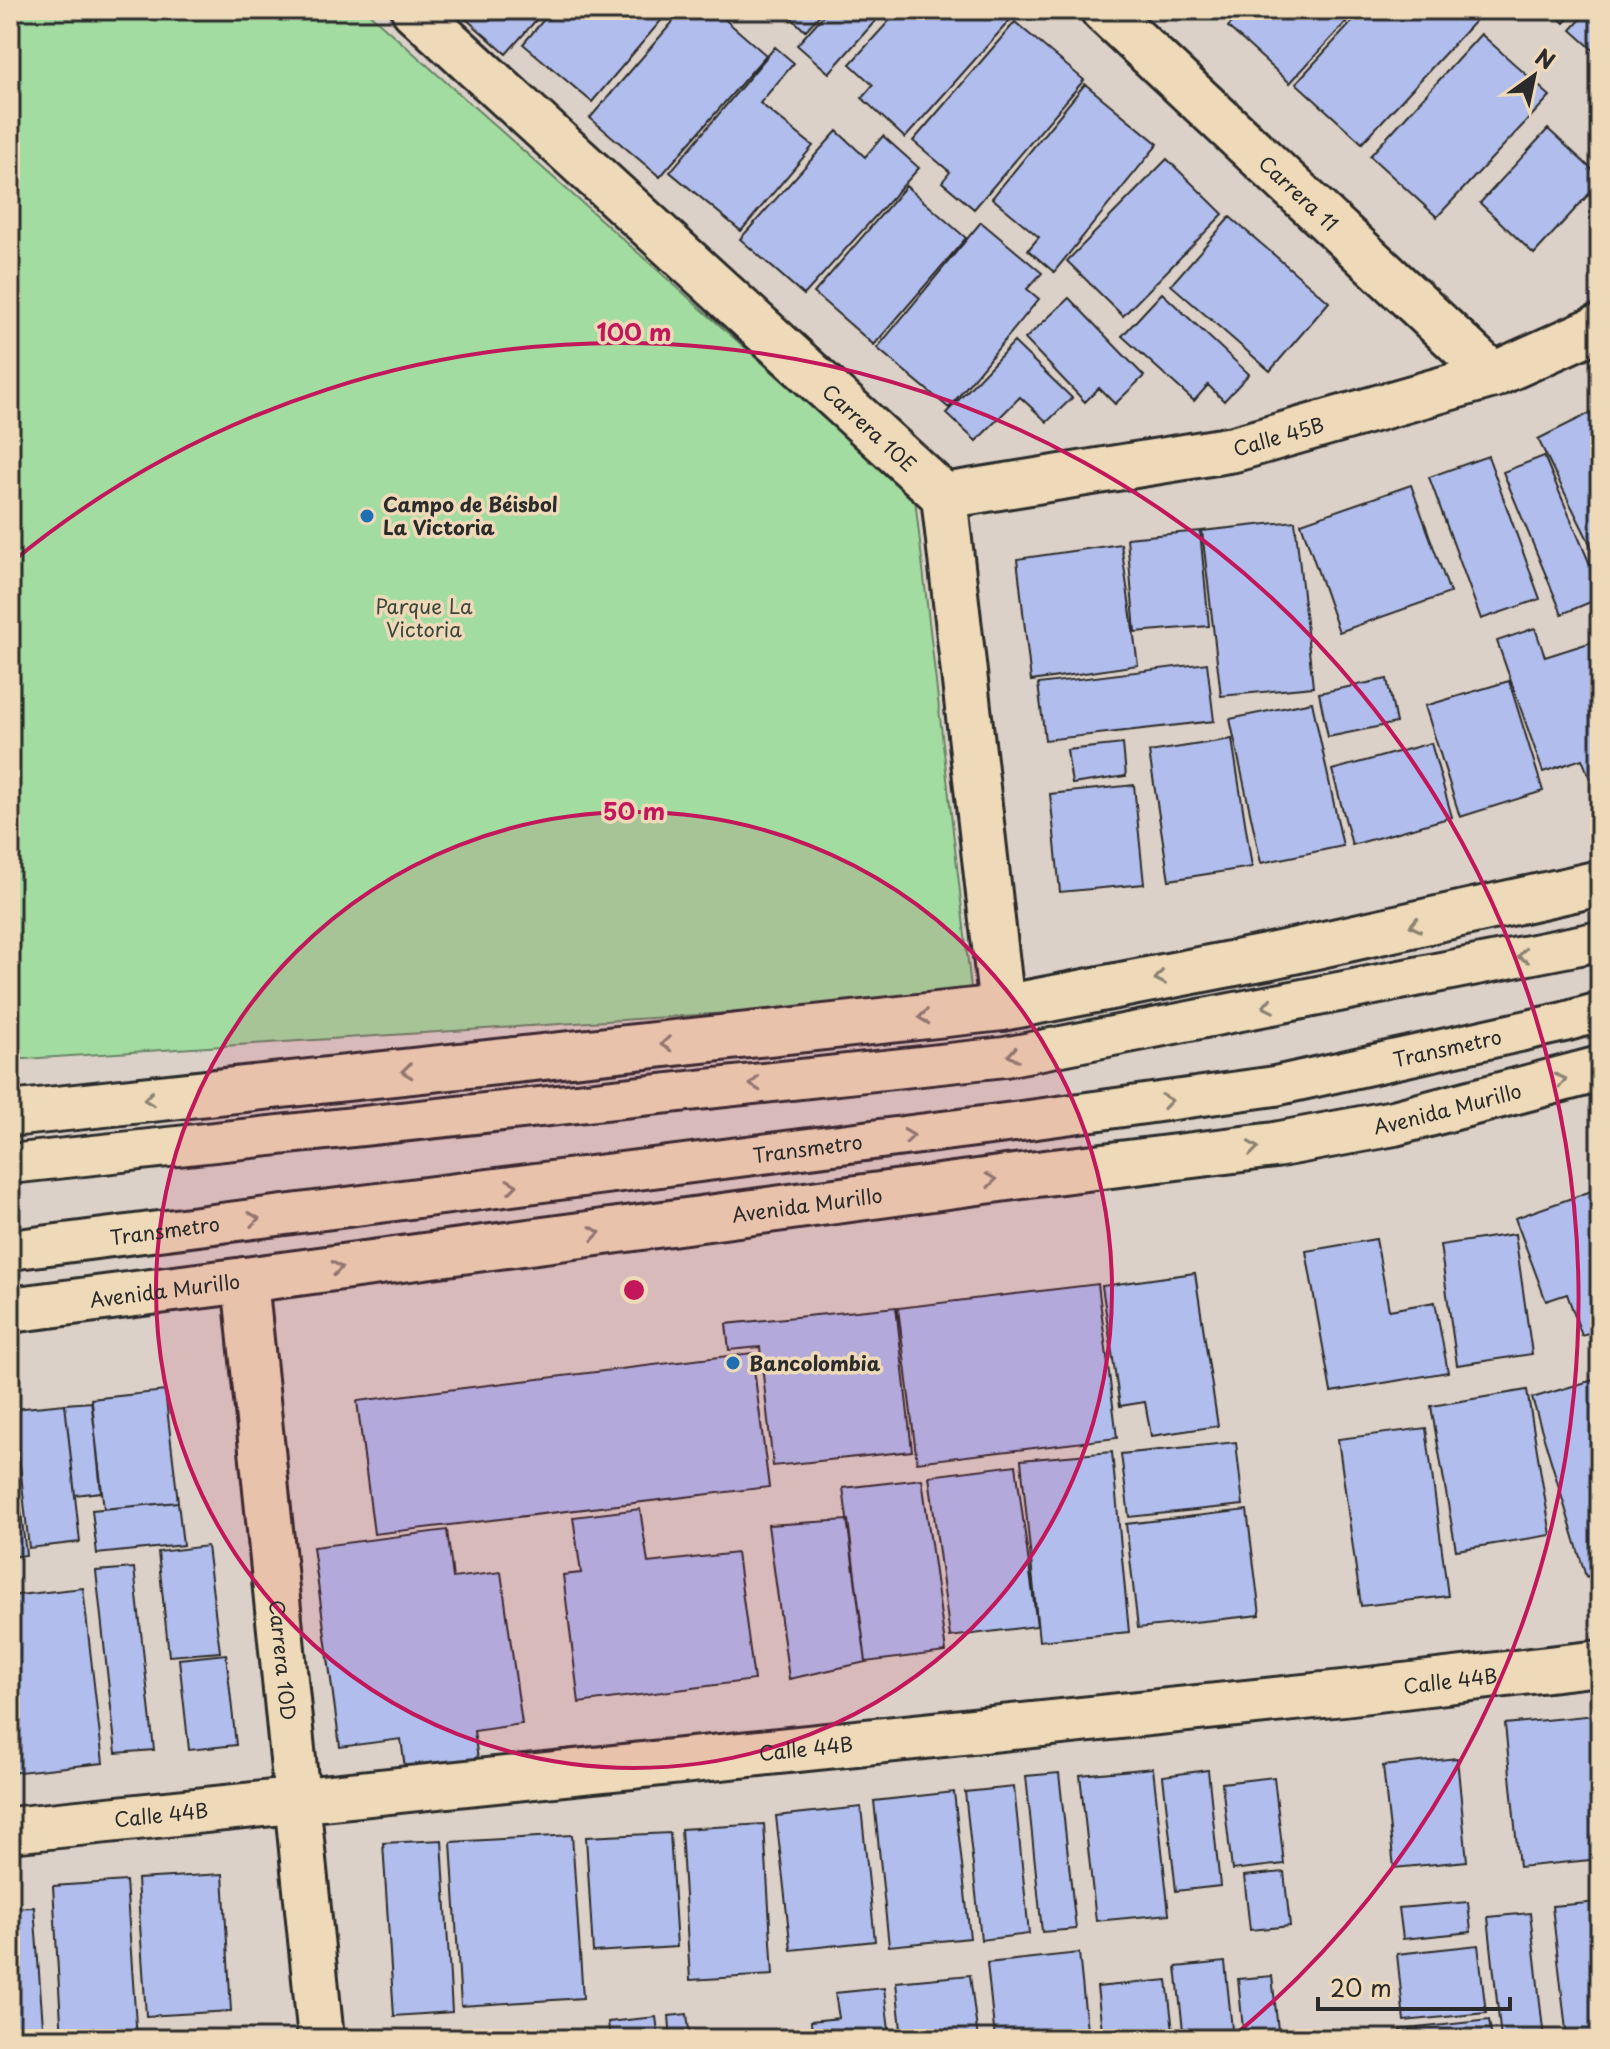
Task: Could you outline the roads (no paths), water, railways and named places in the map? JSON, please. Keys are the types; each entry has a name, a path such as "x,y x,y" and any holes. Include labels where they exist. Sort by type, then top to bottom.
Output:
{"street":[{"name":"Carrera 10E","path":"414,10 944,496"},
{"name":"Carrera 11","path":"1103,10 1493,375"},
{"name":"Calle 45B","path":"944,496 1234,449 1493,375 1600,327"},
{"path":"944,496 1002,1008"},
{"path":"10,1114 1002,1008 1266,957 1600,883"},
{"name":"Avenida Murillo","path":"10,1310 1275,1145 1394,1123 1600,1069"},
{"name":"Carrera 10D","path":"245,1280 321,2039"},
{"name":"Calle 44B","path":"10,1830 1343,1693 1600,1663"}],"lane":[{"path":"10,1164 1005,1057 1600,941"},
{"name":"Transmetro","path":"10,1250 1275,1086 1600,1012"}],"place":[{"name":"Campo de Béisbol La Victoria","path":"367,516"},
{"name":"Bancolombia","path":"733,1363"}],"park label":[{"name":"Parque La Victoria","path":"424,618"}]}
